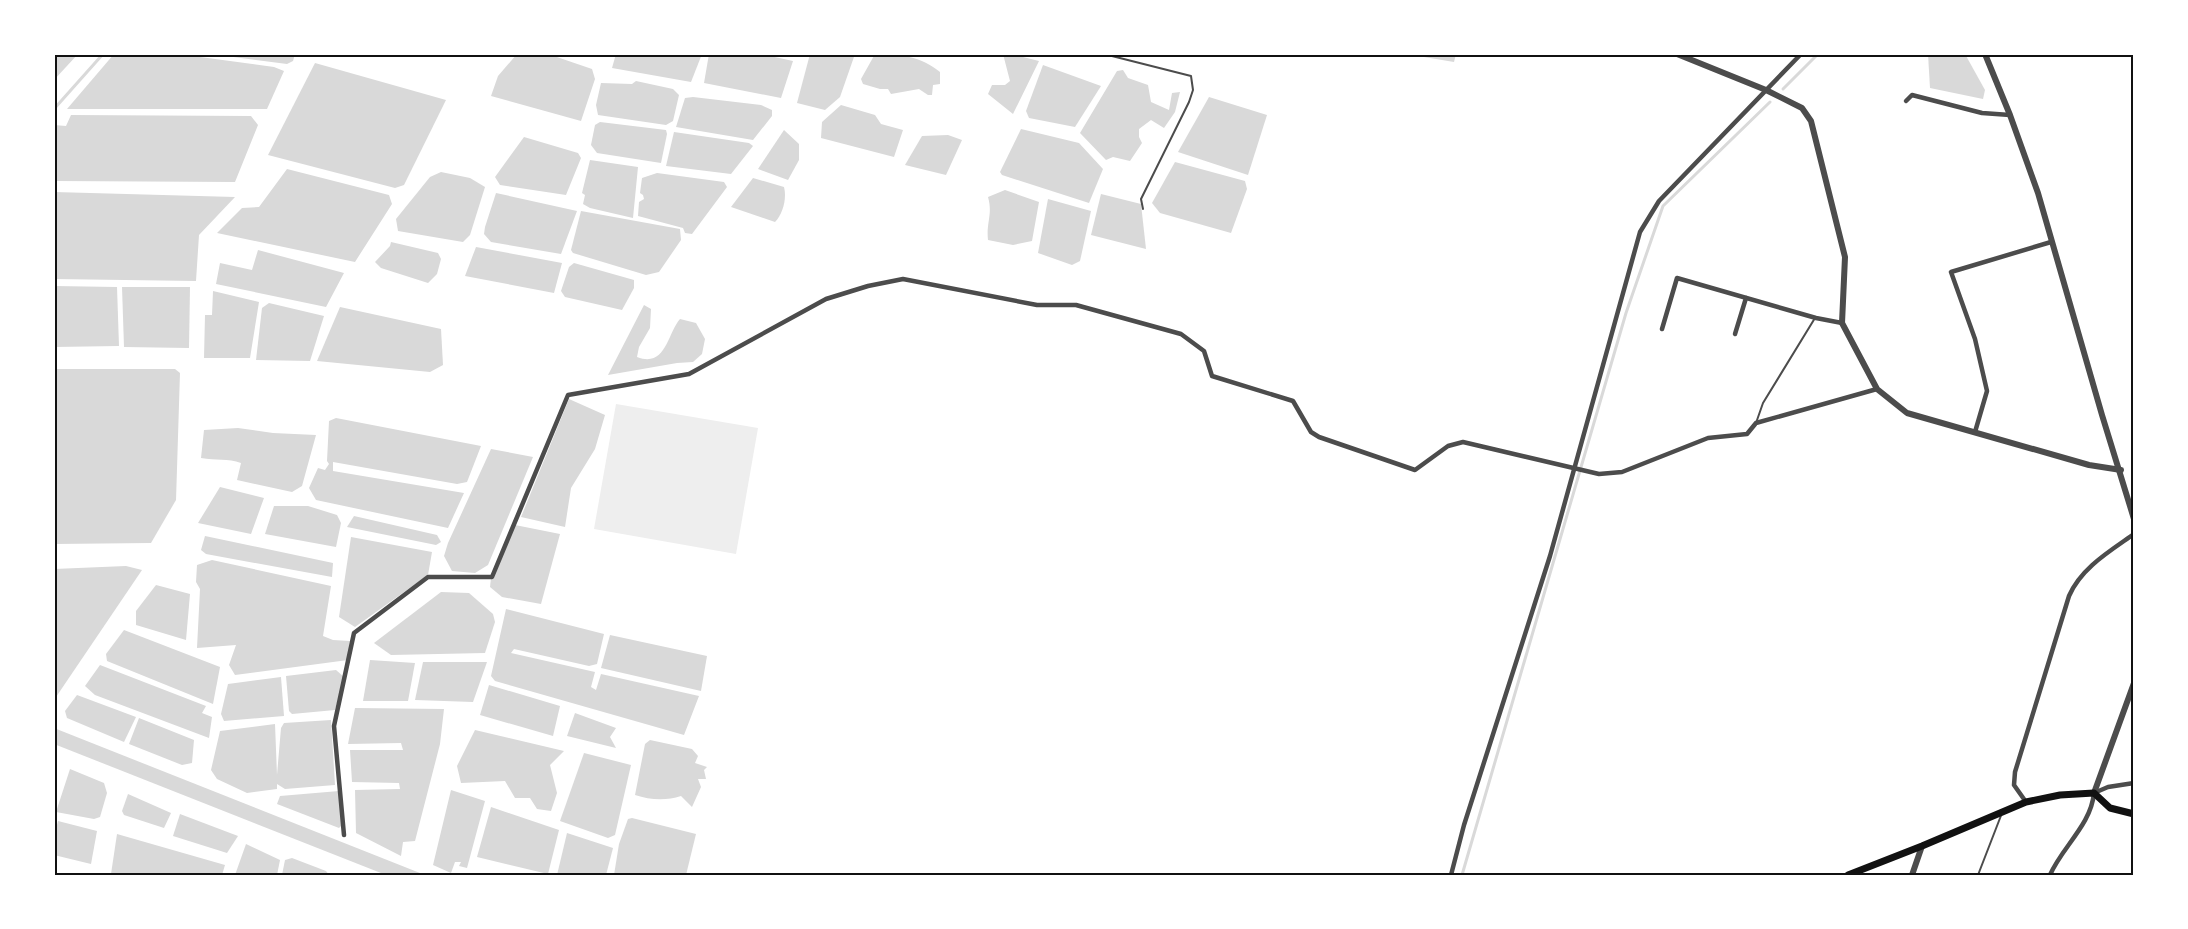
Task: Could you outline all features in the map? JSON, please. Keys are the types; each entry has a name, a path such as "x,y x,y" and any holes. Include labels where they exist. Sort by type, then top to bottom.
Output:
{"main road":[{"path":"1848,875 2026,802 2060,795 2094,793 2110,808 2134,814"}],"street":[{"path":"1677,54 1766,90 1802,108 1811,121 1845,257 1842,323 1877,389 1907,412 2089,465 2121,470"},
{"path":"1451,875 1464,825 1550,556 1640,232 1659,201 1801,54"},
{"path":"1985,54 2038,193 2134,519"},
{"path":"1906,101 1912,95 1982,112 2010,115"},
{"path":"1975,432 1987,391 1975,339 1951,272 2051,242"},
{"path":"1662,329 1677,278 1816,318 1842,323"},
{"path":"344,835 334,726 354,633 428,577 492,577 568,395 688,374 826,299 868,286 903,279 1037,304 1076,305 1181,334 1204,351 1212,376 1293,401 1311,432 1319,437 1414,470 1448,446 1463,442 1599,474 1622,472 1708,438 1747,434 1756,423 1877,389"},
{"path":"1735,334 1746,298"},
{"path":"2026,802 2014,785 2014,772 2069,596 2075,582 2099,559 2134,534"},
{"path":"2050,875 2056,861 2086,820 2134,683"},
{"path":"2094,793 2108,787 2134,783"},
{"path":"1912,875 1922,846"}],"lane":[{"path":"1104,54 1191,76 1193,90 1189,102 1142,200 1143,210"},
{"path":"1756,423 1763,403 1816,318"},
{"path":"1978,875 2003,812"}],"shaded area":[{"path":"54,54 78,54 54,80"},
{"path":"114,54 178,54 274,67 284,71 267,109 67,109"},
{"path":"211,54 295,54 293,61 287,64"},
{"path":"517,54 548,54 592,69 595,79 581,121 491,96 498,76"},
{"path":"616,54 702,54 691,82 612,68"},
{"path":"709,54 761,54 793,61 781,98 704,83"},
{"path":"810,54 855,54 840,97 825,110 797,103"},
{"path":"875,54 901,55 925,62 940,72 940,84 933,85 932,95 928,95 919,89 891,94 888,89 863,84 861,79"},
{"path":"1003,54 1039,61 1013,114 988,94 992,85 1005,85 1010,81"},
{"path":"1406,54 1456,54 1454,62"},
{"path":"1928,54 1965,54 1985,90 1983,99 1930,88"},
{"path":"315,63 446,100 404,185 395,188 268,155"},
{"path":"1043,65 1101,86 1075,127 1029,118 1026,111"},
{"path":"1123,70 1128,78 1148,85 1151,102 1169,110 1172,93 1180,92 1175,112 1164,128 1151,120 1139,129 1142,143 1130,161 1113,157 1106,160 1080,133 1117,71"},
{"path":"636,81 673,89 679,95 673,121 666,125 598,115 596,105 601,83 632,84"},
{"path":"1209,97 1267,115 1248,175 1178,152"},
{"path":"685,98 761,105 772,110 772,116 753,140 676,127"},
{"path":"841,105 875,115 881,124 903,130 894,157 821,138 822,122"},
{"path":"71,115 251,116 258,125 235,182 54,181 54,125 66,126"},
{"path":"600,122 666,130 661,163 597,153 591,145 595,125"},
{"path":"1021,129 1079,143 1103,169 1089,203 1002,175 1000,172"},
{"path":"784,130 799,144 799,160 788,180 758,169"},
{"path":"674,132 749,143 753,146 731,174 666,166"},
{"path":"948,135 962,140 946,175 905,165 922,136"},
{"path":"524,137 578,153 581,158 566,195 500,185 495,177"},
{"path":"590,160 638,167 633,218 590,208 583,204 585,195 582,193"},
{"path":"1175,162 1245,181 1247,189 1231,233 1160,213 1152,203"},
{"path":"287,169 389,195 392,204 355,262 217,233 242,208 259,207"},
{"path":"441,172 470,178 485,187 470,235 463,242 398,231 396,219 430,177"},
{"path":"657,173 724,182 727,187 692,234 685,233 683,228 638,216 639,202 644,199 640,193 642,178"},
{"path":"753,178 784,187 784,206 775,222 731,207"},
{"path":"1005,190 1039,202 1032,241 1013,245 988,240 990,209 988,197"},
{"path":"54,192 235,197 199,235 196,281 54,279"},
{"path":"496,193 577,211 561,254 491,242 484,234"},
{"path":"1101,194 1141,204 1146,249 1091,235"},
{"path":"1048,199 1091,211 1080,261 1072,265 1038,253"},
{"path":"581,211 680,229 681,240 659,272 646,275 573,253 571,250"},
{"path":"391,242 438,253 441,259 437,274 428,283 381,268 375,262"},
{"path":"476,247 562,263 554,293 465,276"},
{"path":"258,250 344,273 326,307 216,284 220,263 252,270"},
{"path":"574,263 634,280 634,288 622,310 565,297 561,291 569,267"},
{"path":"54,286 117,287 119,346 54,347"},
{"path":"122,287 190,287 189,348 124,347"},
{"path":"213,291 259,302 250,358 204,358 205,315 212,315"},
{"path":"269,303 324,316 310,361 256,360 262,308"},
{"path":"644,305 651,309 650,328 639,347 637,357 647,359 660,354 680,319 696,323 705,339 702,354 693,362 608,375"},
{"path":"340,307 441,329 443,365 430,372 317,361"},
{"path":"54,369 175,369 180,373 176,500 151,543 54,544"},
{"path":"569,399 605,415 595,449 571,488 565,527 521,517"},
{"path":"616,404 758,428 736,554 594,529"},
{"path":"336,418 481,446 467,482 457,484 333,462 333,471 464,493 448,528 316,500 309,488 318,468 325,470 329,464 327,461 329,421"},
{"path":"238,428 273,433 316,435 302,486 292,492 237,480 241,463 201,458 204,430"},
{"path":"491,449 533,457 488,565 475,573 452,571 444,556 448,543"},
{"path":"220,487 264,498 251,534 198,523"},
{"path":"274,506 308,506 337,515 341,523 336,547 265,534"},
{"path":"354,516 437,535 441,542 436,545 347,527"},
{"path":"515,525 560,534 541,604 502,597 490,587 491,578"},
{"path":"205,536 333,563 332,577 206,554 201,550"},
{"path":"351,537 432,552 428,575 355,627 339,617"},
{"path":"212,560 331,586 323,636 333,640 350,641 348,660 235,675 229,665 236,645 197,648 200,589 196,582 197,565"},
{"path":"126,566 142,570 54,700 54,569"},
{"path":"156,585 190,594 186,640 136,625 136,611"},
{"path":"441,592 469,593 493,614 495,622 485,653 391,655 374,643"},
{"path":"506,609 604,634 597,664 589,666 514,649 511,653 595,672 591,687 596,690 601,674 699,696 684,735 495,681 491,676"},
{"path":"124,630 220,667 213,704 107,661 106,654"},
{"path":"610,635 707,656 701,691 601,668"},
{"path":"370,660 415,663 408,701 363,701"},
{"path":"423,662 487,662 473,702 415,700"},
{"path":"100,665 206,706 202,713 212,717 209,738 95,695 85,686"},
{"path":"336,670 344,677 335,710 292,714 289,711 286,676"},
{"path":"281,677 284,716 224,721 221,714 228,684"},
{"path":"489,685 560,706 553,736 480,715"},
{"path":"77,695 136,717 124,742 67,718 65,711"},
{"path":"355,708 444,709 440,744 415,841 403,842 401,856 356,833 355,790 400,789 399,783 352,782 350,750 403,750 401,743 348,744"},
{"path":"575,713 616,728 610,737 616,748 567,736"},
{"path":"139,718 194,740 192,763 182,765 129,744"},
{"path":"331,720 335,785 285,789 277,784 277,789 247,793 217,779 211,770 220,731 275,724 277,775 281,728 284,723"},
{"path":"54,728 425,875 386,875 54,744"},
{"path":"475,730 564,751 550,765 557,793 551,811 537,809 530,798 515,798 505,781 461,783 457,766"},
{"path":"650,740 692,749 698,756 695,763 707,767 704,770 706,779 698,779 701,787 692,807 681,796 658,799 635,795 645,744"},
{"path":"584,753 631,765 615,835 608,838 560,821"},
{"path":"70,769 104,783 107,793 100,817 94,819 56,812"},
{"path":"451,790 485,801 467,868 459,866 461,862 455,862 451,873 433,865"},
{"path":"339,791 343,824 339,828 277,804 280,796"},
{"path":"128,794 171,813 164,828 124,815 122,811"},
{"path":"491,807 559,830 548,874 477,857"},
{"path":"180,814 238,836 227,853 173,836"},
{"path":"632,818 696,834 686,875 614,875 619,844 628,819"},
{"path":"58,821 97,831 91,864 54,855 54,837"},
{"path":"567,833 613,848 606,875 557,875"},
{"path":"117,834 225,865 222,875 111,874"},
{"path":"246,844 280,860 277,875 235,875"},
{"path":"292,858 326,871 329,875 282,875 285,860"}],"waterway":[{"path":"54,109 103,54"},
{"path":"1783,89 1818,54"},
{"path":"1462,875 1626,313 1663,206 1770,102"}]}
